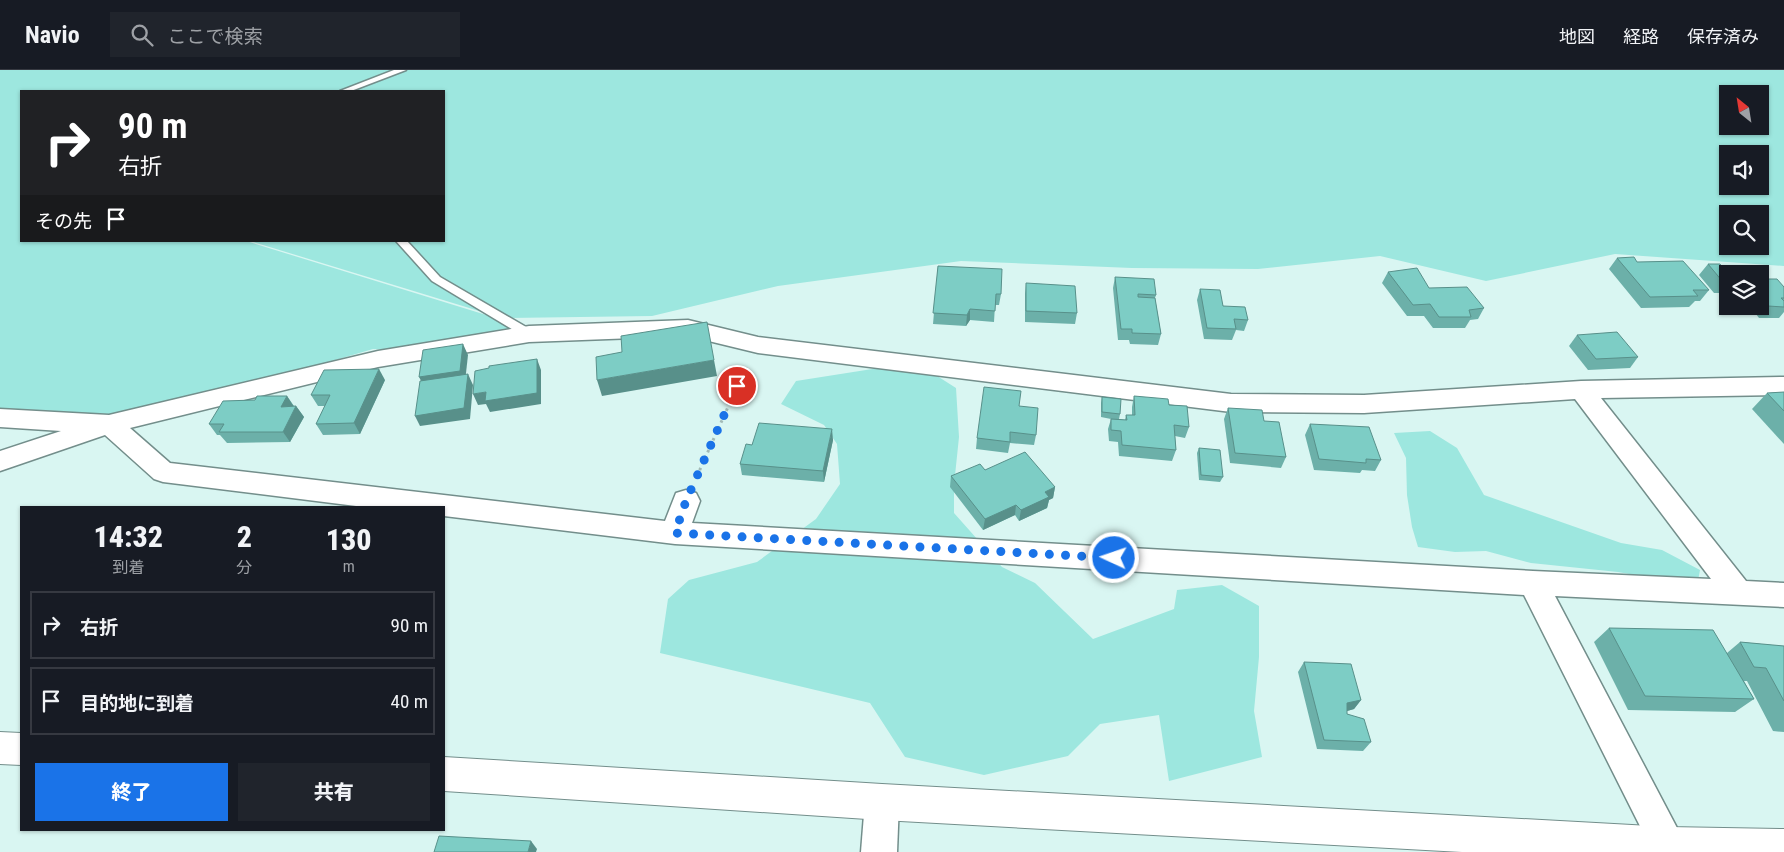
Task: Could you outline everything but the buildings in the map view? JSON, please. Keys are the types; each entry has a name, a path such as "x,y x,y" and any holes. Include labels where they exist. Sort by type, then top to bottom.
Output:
{"street":[{"path":"0,461 109,424 378,359 529,334 688,328 758,345 1231,403 1364,404 1581,390 1784,386"},
{"path":"1581,390 1738,592"},
{"path":"0,418 109,424 163,472 675,533 1533,583 1784,595"},
{"path":"675,533 686,501"},
{"path":"1533,583 1668,845"},
{"path":"0,748 20,749"},
{"path":"445,774 882,802 1668,845 1784,847"},
{"path":"879,852 882,802"}],"lane":[{"path":"347,90 402,70"},
{"path":"402,242 436,279 529,334"}],"path":[{"path":"686,501 745,369"}],"shaded area":[{"path":"0,70 1784,70 1784,266 1615,254 1486,281 1380,256 1258,269 1132,268 961,261 778,286 652,316 502,318 253,242 445,242 445,90 20,90 20,242 249,242 509,322 512,337 392,350 373,349 161,411 0,421"},
{"path":"885,367 934,374 956,388 959,437 954,485 954,513 1002,567 1035,583 1093,639 1174,609 1177,590 1222,585 1259,606 1259,657 1254,711 1262,757 1169,781 1159,715 1100,724 1068,756 984,775 905,757 870,703 660,653 668,599 689,580 757,562 816,519 840,484 837,444 824,425 781,404 796,381"},
{"path":"1430,431 1457,448 1484,495 1621,543 1662,550 1700,570 1697,586 1618,572 1531,563 1486,551 1455,552 1418,547 1412,527 1407,495 1406,458 1394,433"}],"route":[{"path":"737,386 686,501 675,533 1114,558"}]}
